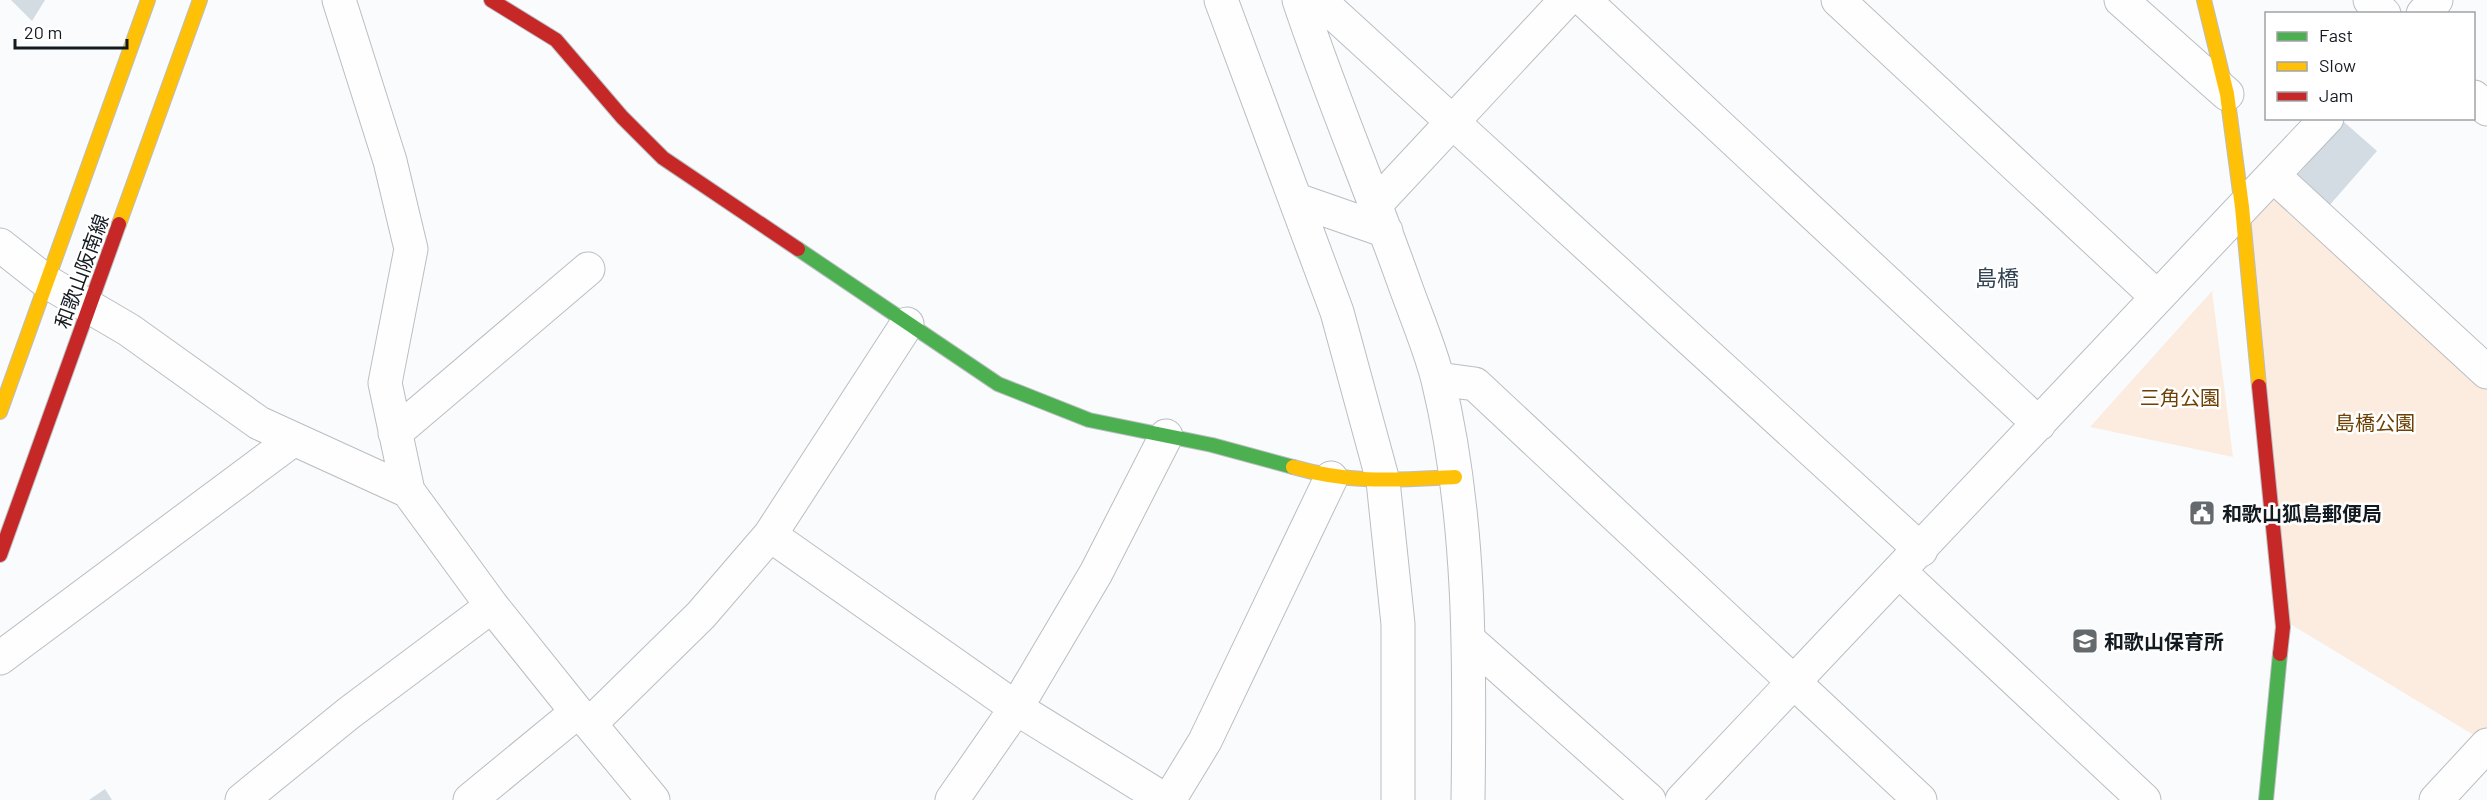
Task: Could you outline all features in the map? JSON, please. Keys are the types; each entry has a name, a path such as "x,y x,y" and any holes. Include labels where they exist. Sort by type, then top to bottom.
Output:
{"street":[{"name":"和歌山阪南線","path":"0,412 148,0"},
{"name":"和歌山阪南線","path":"0,555 200,0"},
{"path":"339,0 390,161 411,249 385,383 408,491 492,606 653,800"},
{"path":"491,0 556,40 622,117 663,158 998,384 1089,420 1212,445 1331,478 1383,481 1455,477"},
{"path":"1221,0 1337,312 1383,481 1398,624 1398,800"},
{"path":"1299,0 1327,84 1381,218 1438,379 1455,477 1470,641 1468,800"},
{"path":"1319,0 1453,120 1910,561 2144,800"},
{"path":"1381,218 1453,120 1566,0"},
{"path":"1584,0 2039,424"},
{"path":"1838,0 2156,296"},
{"path":"2121,0 2227,94"},
{"path":"2204,0 2227,94 2242,207 2264,413 2283,627 2266,800"},
{"path":"2370,0 2382,12"},
{"path":"2425,12 2436,0"},
{"path":"2475,97 2487,109"},
{"path":"1682,800 2039,424 2156,296 2274,176 2325,120"},
{"path":"2274,176 2487,372"},
{"path":"1297,200 1381,218"},
{"path":"0,245 47,282 129,330 259,423 408,491"},
{"path":"395,433 588,268"},
{"path":"470,800 583,718 701,615 770,535 907,324"},
{"path":"1438,379 1475,384 1920,800"},
{"path":"952,800 1016,708 1096,573 1166,436"},
{"path":"0,658 294,439"},
{"path":"770,535 1016,708 1167,800 1205,741 1331,478"},
{"path":"242,800 349,713 492,606"},
{"path":"1470,641 1649,800"},
{"path":"2437,800 2487,745"}],"green space":[{"name":"島橋公園","path":"2274,176 2487,372 2487,743 2282,619 2242,207"},
{"name":"三角公園","path":"2212,291 2233,457 2090,427"}],"building":[{"path":"11,0 45,0 32,21"},
{"path":"2344,122 2377,151 2328,207 2295,178"},
{"path":"105,789 112,800 89,800"}],"traffic: fast":[{"path":"798,249 998,384 1089,420 1212,445 1293,467"},
{"path":"2266,800 2280,654"}],"traffic: slow":[{"path":"0,412 148,0"},
{"path":"119,224 200,0"},
{"path":"2204,0 2227,94 2242,207 2259,386"},
{"path":"1293,467 1354,478 1393,480 1455,477"}],"traffic: jam":[{"path":"491,0 556,40 622,117 663,158 798,249"},
{"path":"0,555 119,224"},
{"path":"2259,386 2283,627 2280,654"}],"place":[{"name":"和歌山狐島郵便局","path":"2202,513"},
{"name":"和歌山保育所","path":"2085,641"}],"district":[{"name":"島橋","path":"1997,277"}]}
